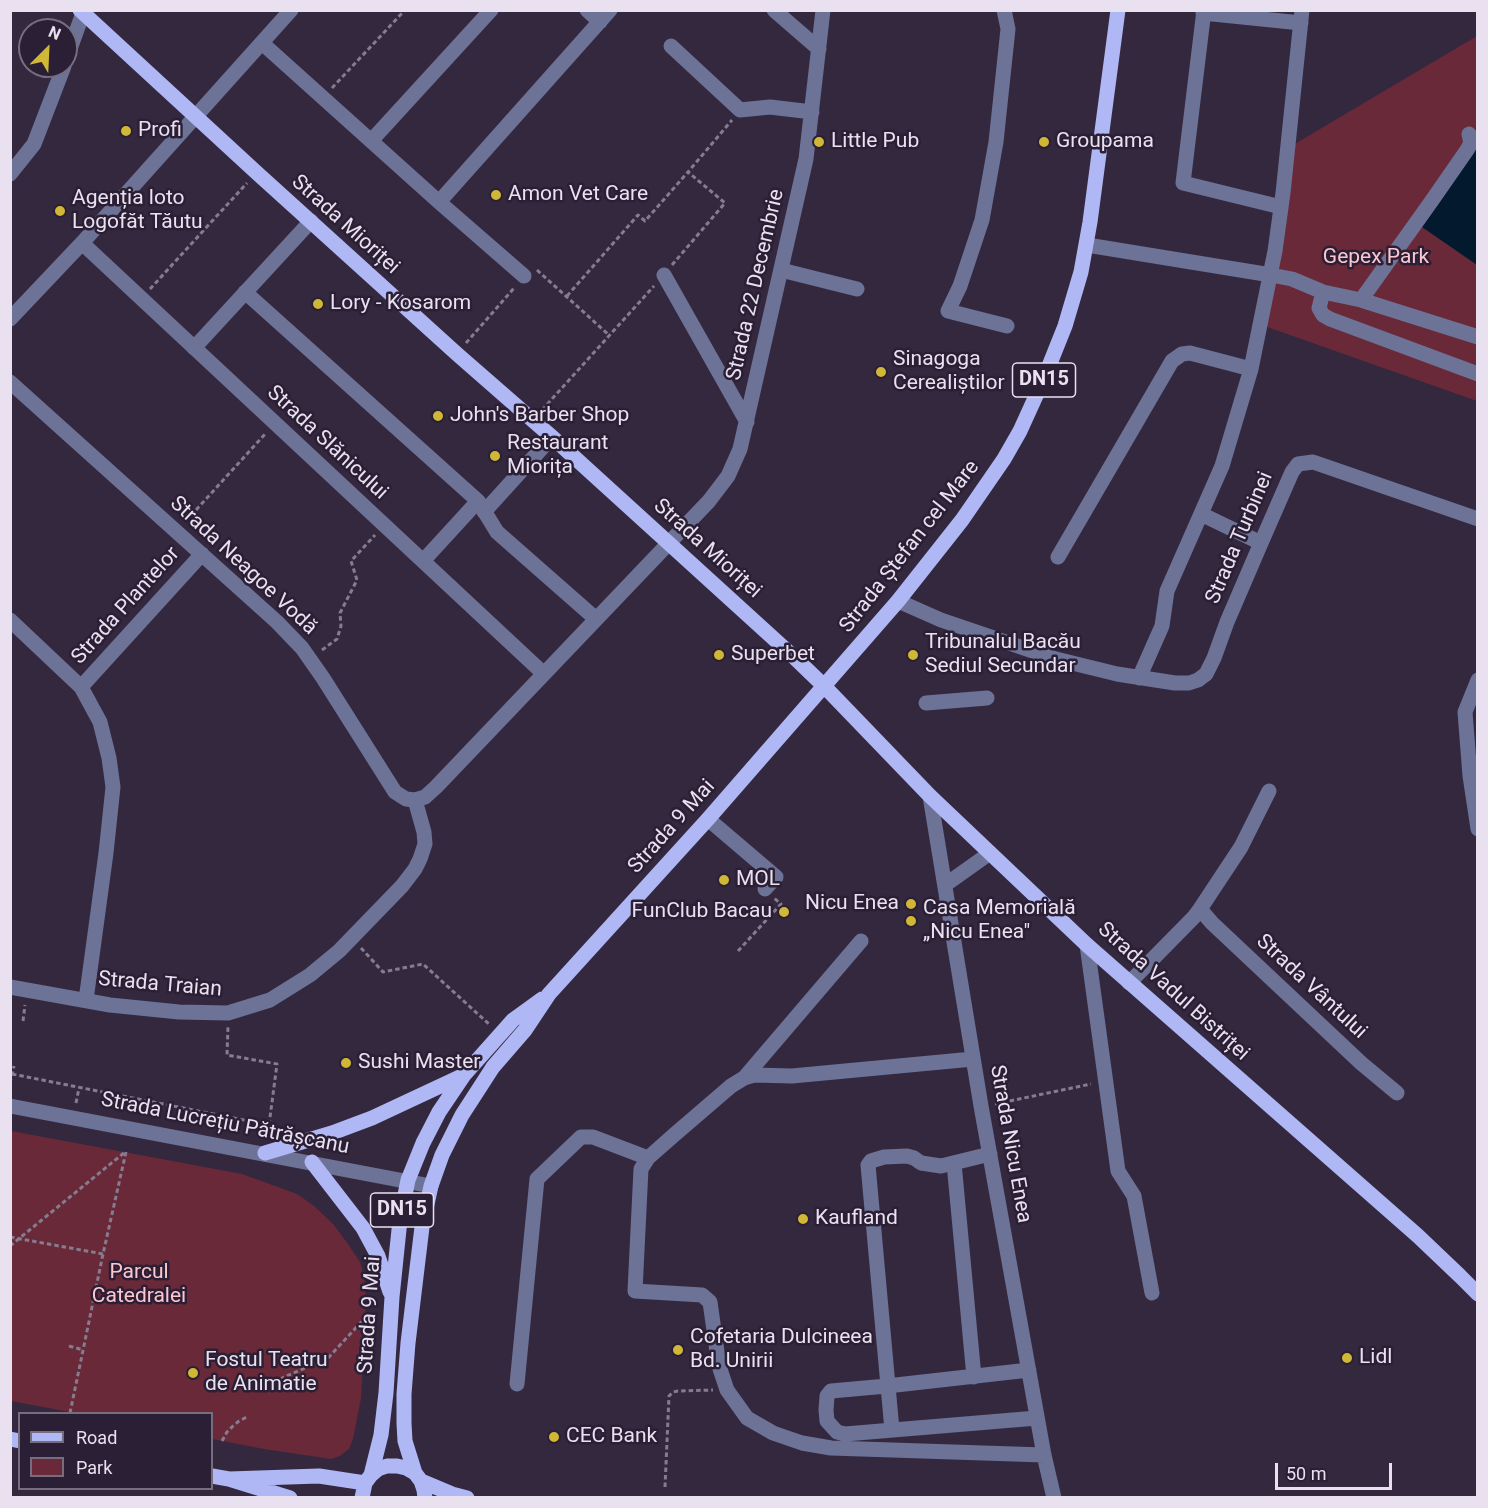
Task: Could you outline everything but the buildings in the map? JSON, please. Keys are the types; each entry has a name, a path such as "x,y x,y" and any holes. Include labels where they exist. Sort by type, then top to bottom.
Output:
{"main road":[{"name":"Strada Ștefan cel Mare","path":"824,686 898,602 962,520 1020,431 1038,394 1073,299 1087,245 1118,10"},
{"name":"Strada Mioriței","path":"82,12 824,686"},
{"name":"Strada Vadul Bistriței","path":"824,686 930,796 1087,945 1418,1236 1478,1294"},
{"name":"Strada 9 Mai","path":"425,1497 405,1441 404,1394 408,1343 422,1227 431,1186 442,1155 462,1114 493,1067 525,1030 549,994 708,819 824,686"},
{"name":"Strada 9 Mai","path":"366,1485 381,1435 399,1220 408,1180 439,1112 464,1075 513,1020 549,994"},
{"path":"265,1153 332,1133 372,1118 464,1075"},
{"path":"312,1162 363,1228 378,1256 392,1297"},
{"path":"229,1479 319,1476 366,1485 378,1469 397,1466 406,1468 418,1477 452,1494 467,1497"},
{"path":"213,1476 290,1497"}],"street":[{"path":"10,319 82,243 291,10"},
{"path":"371,141 491,10"},
{"path":"439,202 605,16 587,10"},
{"path":"774,10 819,49"},
{"name":"Strada 22 Decembrie","path":"669,543 709,501 728,476 740,448 806,159 822,10"},
{"path":"1004,10 1008,29 996,142 982,220 960,286 948,311 1007,326"},
{"path":"1139,678 1162,626 1167,591 1222,466 1251,369 1271,275 1281,207 1302,17 1204,12 1183,183 1281,207"},
{"path":"262,43 524,276"},
{"path":"671,46 740,110 770,107 812,112"},
{"path":"10,174 34,144 59,78"},
{"path":"1361,300 1467,150 1471,143 1469,134"},
{"path":"195,348 310,221"},
{"name":"Strada Slănicului","path":"82,243 544,674"},
{"path":"1087,245 1292,279 1323,292 1361,300 1478,337"},
{"path":"781,270 856,289"},
{"path":"664,275 747,422"},
{"path":"245,292 481,507 497,532 596,619"},
{"path":"1323,292 1319,308 1323,315 1330,319 1478,374"},
{"path":"1058,557 1172,361 1182,354 1190,353 1251,369"},
{"name":"Strada Neagoe Vodă","path":"10,382 277,622 302,648 395,792 406,799 415,800"},
{"path":"423,561 552,437"},
{"name":"Strada Turbinei","path":"898,602 941,620 1056,659 1117,674 1182,683 1198,680 1206,674 1292,472 1298,464 1313,462 1478,519"},
{"path":"1201,514 1261,543"},
{"path":"415,800 425,797 436,787 669,543"},
{"name":"Strada Plantelor","path":"81,687 202,554"},
{"name":"Strada Traian","path":"10,620 81,687 100,722 109,758 113,787 86,1000 110,1005 179,1012 228,1013 270,1000 310,975 339,951 402,886 415,869 425,844 415,800"},
{"path":"1478,680 1465,712 1470,776 1478,829"},
{"path":"926,703 987,698"},
{"path":"1129,982 1200,909 1241,847 1269,791"},
{"name":"Strada Nicu Enea","path":"930,796 981,1107 1053,1497"},
{"path":"708,819 776,877 765,889"},
{"path":"945,885 990,853"},
{"name":"Strada Vântului","path":"1200,909 1212,923 1361,1063 1397,1093"},
{"path":"744,1078 861,941"},
{"path":"1087,945 1118,1171 1134,1196 1152,1293"},
{"path":"10,987 86,1000"},
{"path":"973,1059 792,1076 754,1075 731,1086 648,1158 641,1169 635,1291 702,1295 710,1302 719,1366 727,1390 747,1418 773,1433 802,1443 831,1448 1044,1455"},
{"name":"Strada Lucrețiu Pătrășcanu","path":"10,1106 431,1186"},
{"path":"518,1384 537,1179 581,1137 593,1137 648,1158"},
{"path":"892,1430 868,1165 876,1158 907,1156 941,1166 990,1154"},
{"path":"954,1163 974,1377"},
{"path":"1029,1370 831,1391 827,1396 827,1421 837,1432 845,1434 1037,1418"}],"path":[{"path":"323,98 405,10"},
{"path":"567,296 638,214 645,221 740,110"},
{"path":"532,420 664,275 725,203 688,172"},
{"path":"141,298 257,173"},
{"path":"457,354 533,266 609,335"},
{"path":"177,531 276,423"},
{"path":"310,660 337,639 341,626 340,613 357,580 351,561 384,525"},
{"path":"738,951 781,903 765,889"},
{"path":"351,938 383,972 423,964 501,1034"},
{"path":"12,1074 269,1125 277,1064 227,1055 228,1013"},
{"path":"10,1083 14,1066"},
{"path":"981,1107 1106,1081"},
{"path":"76,1105 79,1088"},
{"path":"145,1118 148,1101"},
{"path":"10,1246 126,1152 70,1412"},
{"path":"10,1237 103,1254"},
{"path":"10,1275 10,1281"},
{"path":"280,1379 328,1358 365,1318"},
{"path":"69,1346 83,1350"},
{"path":"664,1487 669,1396 678,1391 727,1390"},
{"path":"222,1441 233,1426 247,1417"}],"green space":[{"name":"Gepex Park","path":"1477,36 1477,401 1256,323 1288,148"},
{"name":"Parcul Catedralei","path":"11,1131 242,1174 297,1194 333,1224 360,1262 366,1299 361,1398 353,1439 349,1449 340,1456 331,1459 213,1439 213,1412 70,1412 11,1401"}],"water":[{"path":"1477,148 1477,265 1422,227"}],"place":[{"name":"Profi","path":"126,131"},
{"name":"Little Pub","path":"819,142"},
{"name":"Groupama","path":"1044,142"},
{"name":"Amon Vet Care","path":"496,195"},
{"name":"Agenția loto Logofăt Tăutu","path":"60,211"},
{"name":"Lory - Kosarom","path":"318,304"},
{"name":"Sinagoga Cerealiștilor","path":"881,372"},
{"name":"John's Barber Shop","path":"438,416"},
{"name":"Restaurant Miorița","path":"495,456"},
{"name":"Superbet","path":"719,655"},
{"name":"Tribunalul Bacău Sediul Secundar","path":"913,655"},
{"name":"MOL","path":"724,880"},
{"name":"Nicu Enea","path":"911,904"},
{"name":"FunClub Bacau","path":"784,912"},
{"name":"Casa Memorială „Nicu Enea\"","path":"911,921"},
{"name":"Sushi Master","path":"346,1063"},
{"name":"Kaufland","path":"803,1219"},
{"name":"Cofetaria Dulcineea Bd. Unirii","path":"678,1350"},
{"name":"Lidl","path":"1347,1358"},
{"name":"Fostul Teatru de Animatie","path":"193,1373"},
{"name":"CEC Bank","path":"554,1437"}]}
